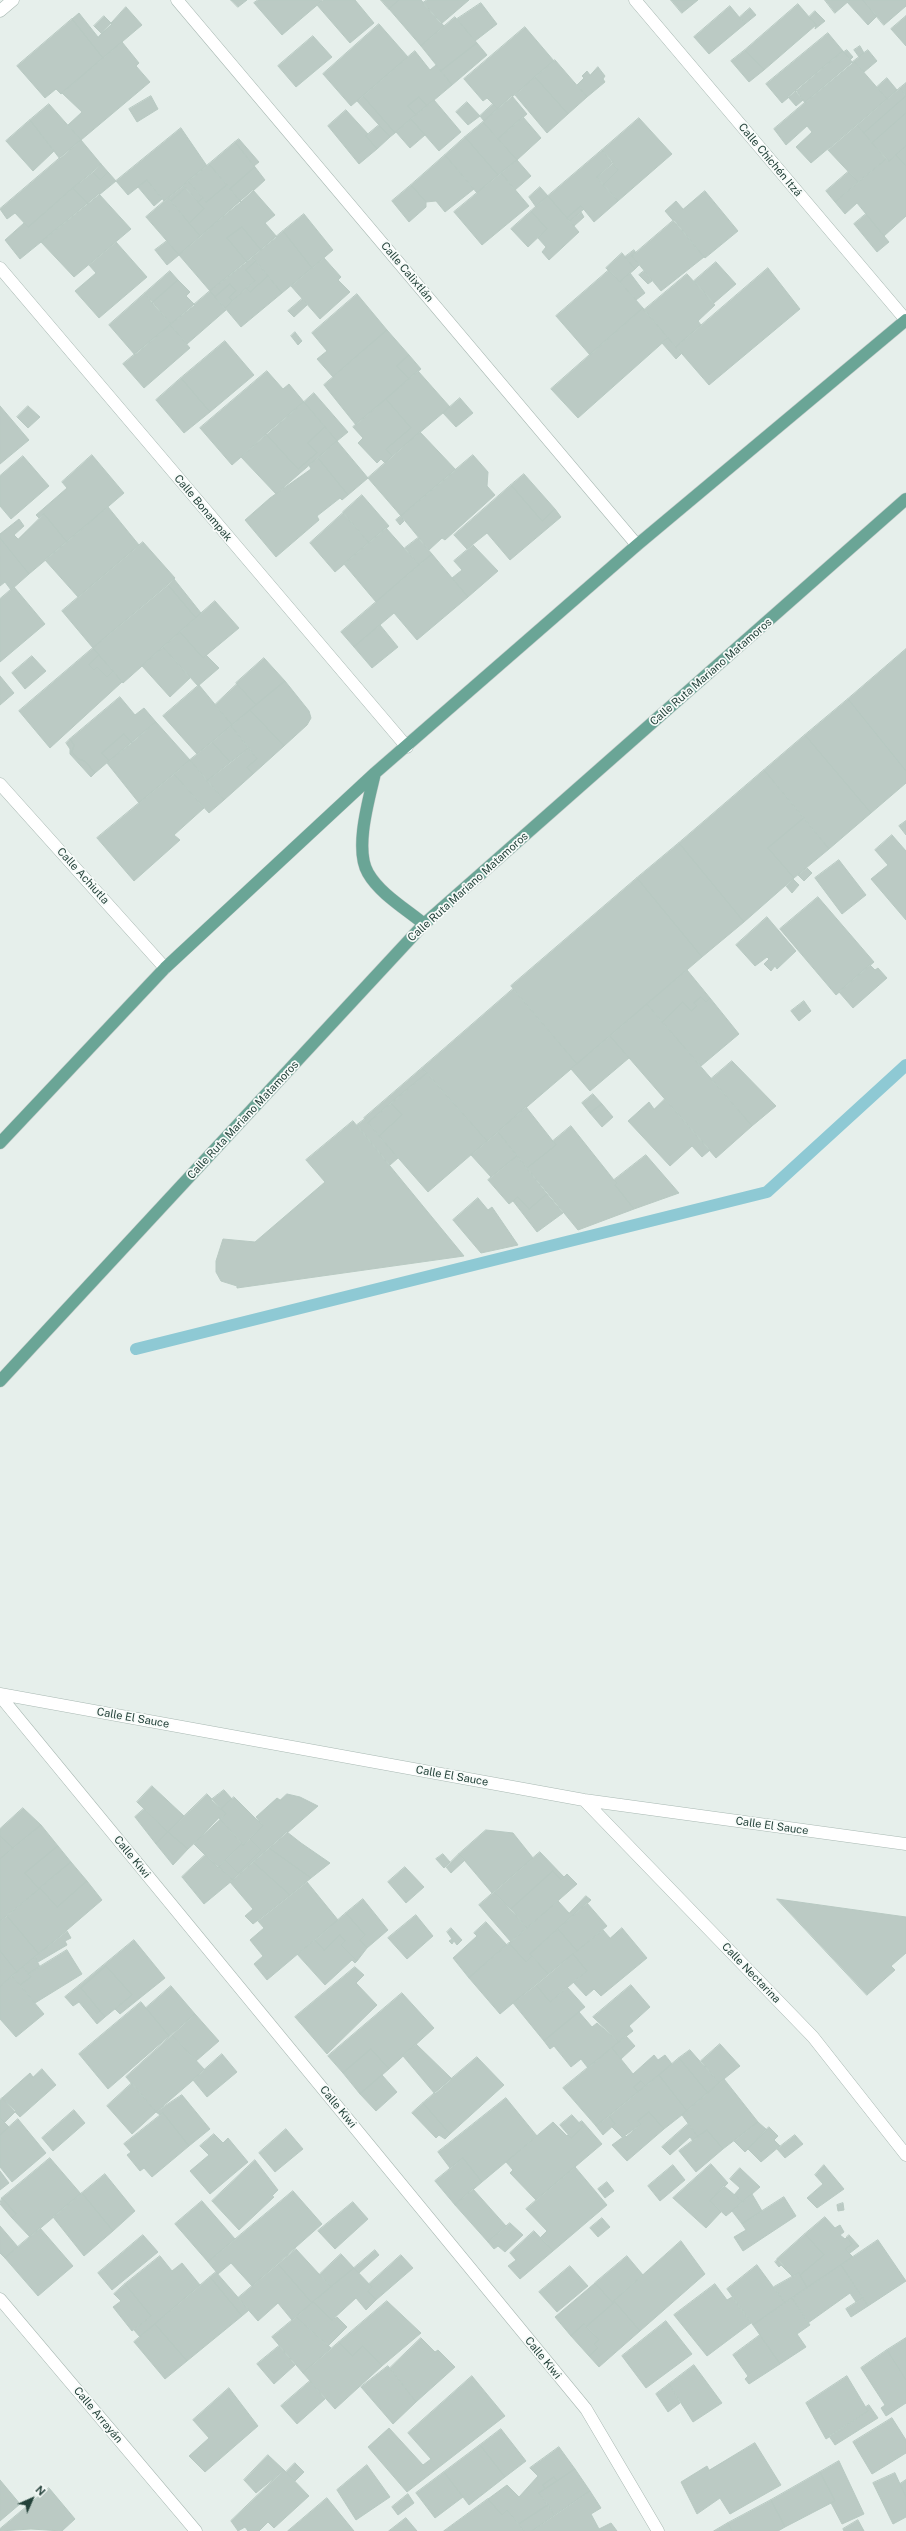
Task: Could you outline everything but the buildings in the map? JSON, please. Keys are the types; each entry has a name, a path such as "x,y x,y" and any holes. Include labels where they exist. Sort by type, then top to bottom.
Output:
{"main road":[{"path":"0,1143 165,968 374,773 407,747 637,545 906,320"},
{"name":"Calle Ruta Mariano Matamoros","path":"0,1381 424,924 906,499"},
{"path":"374,773 363,830 363,850 367,872 382,890 424,924"}],"street":[{"path":"0,11 13,0"},
{"name":"Calle Calixtlán","path":"177,0 637,545"},
{"name":"Calle Chichén Itzá","path":"635,0 906,320"},
{"name":"Calle Bonampak","path":"0,268 407,747"},
{"name":"Calle Achiutla","path":"0,784 165,968"},
{"name":"Calle El Sauce","path":"0,1695 584,1800 906,1844"},
{"name":"Calle Kiwi","path":"0,1695 586,2409 658,2531"},
{"name":"Calle Nectarina","path":"584,1800 814,2037 906,2155"},
{"name":"Calle Arrayán","path":"0,2299 196,2531"}],"waterway":[{"path":"136,1349 767,1192 906,1065"}]}
